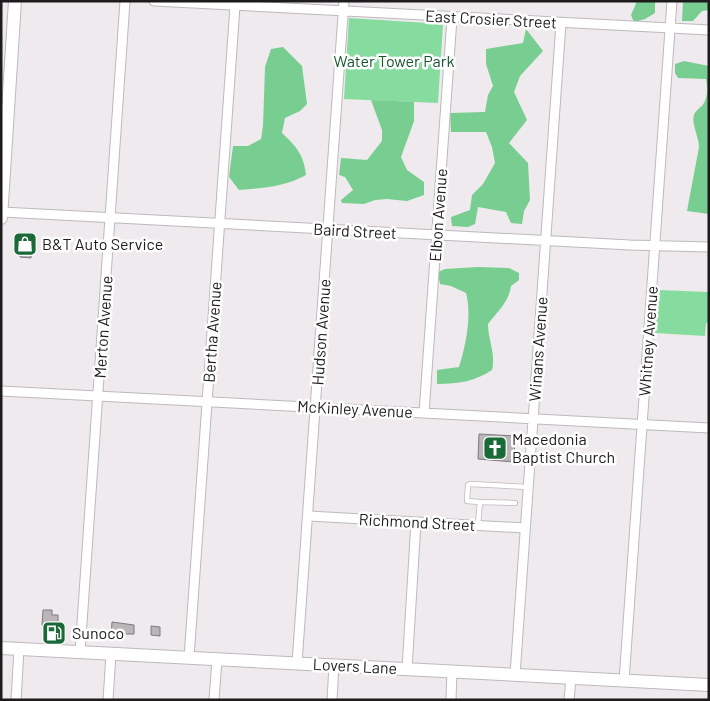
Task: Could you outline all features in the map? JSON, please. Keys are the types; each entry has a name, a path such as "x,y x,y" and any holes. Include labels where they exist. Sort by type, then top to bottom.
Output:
{"street":[{"path":"1,218 5,89 15,1"},
{"name":"Merton Avenue","path":"80,652 125,1"},
{"name":"East Crosier Street","path":"154,1 709,30"},
{"name":"Hudson Avenue","path":"298,663 344,1"},
{"name":"Whitney Avenue","path":"624,681 672,1"},
{"name":"Bertha Avenue","path":"190,658 235,6"},
{"name":"Elbon Avenue","path":"424,413 452,18"},
{"name":"Winans Avenue","path":"515,675 561,23"},
{"name":"Baird Street","path":"2,212 436,236 709,247"},
{"name":"McKinley Avenue","path":"1,391 709,428"},
{"name":"Richmond Street","path":"309,516 524,528"},
{"path":"407,669 416,522"},
{"name":"Lovers Lane","path":"1,648 709,685"},
{"path":"16,700 19,648"},
{"path":"108,700 111,654"},
{"path":"214,700 217,660"},
{"path":"332,700 334,665"},
{"path":"450,700 452,671"},
{"path":"569,700 571,678"}],"lane":[{"path":"515,503 468,501 468,485 528,486"},
{"path":"478,525 480,502"}],"green space":[{"path":"637,1 655,1 655,13 645,19 634,22 631,15"},
{"path":"683,1 709,1 709,10 702,11 693,21 682,21"},
{"name":"Water Tower Park","path":"349,18 443,24 438,103 344,99"},
{"path":"526,29 543,51 520,76 514,92 527,120 509,143 528,163 530,200 524,211 522,224 511,223 506,212 478,207 475,224 468,227 452,226 451,217 470,210 472,195 483,184 495,163 492,147 486,132 451,132 450,113 485,112 488,95 493,86 486,64 486,49 523,43"},
{"path":"283,47 302,66 307,104 300,111 285,118 282,133 298,151 306,175 265,188 239,190 229,177 233,146 248,146 261,139 265,67 271,49"},
{"path":"684,61 709,66 709,214 687,211 699,147 693,118 704,103 707,89 706,79 678,78 675,73 675,64"},
{"path":"371,100 414,102 414,121 401,157 407,170 424,182 424,195 407,201 387,199 375,200 364,204 342,203 341,200 353,190 345,177 339,175 341,158 367,160 382,141 382,130"},
{"path":"509,268 519,273 519,280 511,286 505,302 488,324 493,358 492,370 480,377 466,381 437,384 437,370 459,367 466,340 468,320 466,293 451,286 440,284 438,272 445,269"},
{"path":"709,288 709,323 706,323 705,336 655,333 659,290 708,292"}],"building":[{"path":"21,241 32,241 31,258 20,257"},
{"path":"479,434 515,436 514,462 478,459"},
{"path":"43,610 52,610 52,615 58,615 58,628 61,628 61,636 47,636 47,625 42,625"},
{"path":"112,622 134,625 134,634 121,634 121,637 111,637"},
{"path":"151,626 160,627 160,636 151,635"}],"place":[{"name":"B&T Auto Service","path":"25,244"},
{"name":"Macedonia Baptist Church","path":"495,448"},
{"name":"Sunoco","path":"54,633"}]}
